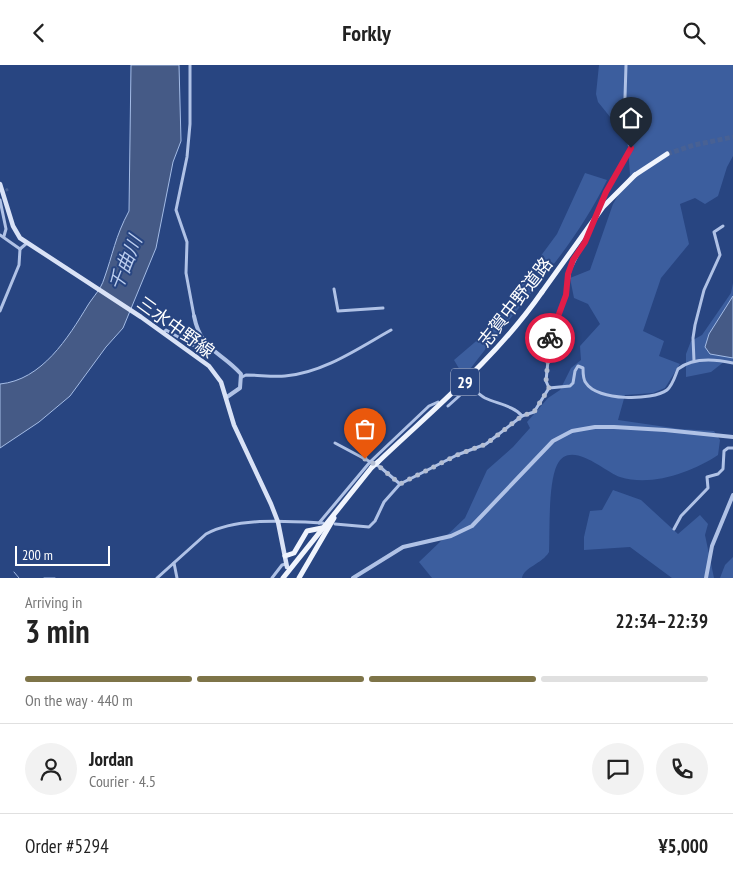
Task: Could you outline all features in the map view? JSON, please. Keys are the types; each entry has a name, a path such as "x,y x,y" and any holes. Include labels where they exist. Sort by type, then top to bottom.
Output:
{"main road":[{"name":"志賀中野道路","path":"283,578 321,525 342,503 371,465 378,462 488,359 527,314 603,207 635,175 667,154"},
{"name":"三水中野線","path":"0,183 13,226 20,237 141,317 209,366 221,382 234,425 278,522 286,566"},
{"name":"29","path":"299,578 342,503"},
{"name":"29","path":"285,556 294,553 307,531 321,525"}],"street":[{"path":"190,65 190,124 187,157 176,210 186,242 186,273 197,331 202,341 232,365 242,377"},
{"path":"549,388 546,381 550,340 566,295 568,274 590,233 606,192 631,148 624,129 626,65"},
{"path":"0,200 6,229 2,235 12,245 20,249"},
{"path":"694,361 694,325 704,290 720,255 714,232 723,226"},
{"path":"0,311 19,265 20,249 27,243"},
{"path":"334,289 338,311 383,308"},
{"path":"163,333 166,330 196,347 202,341"},
{"path":"242,377 246,375 285,376 311,370 343,357 391,330"},
{"path":"334,524 369,527 375,521 384,502 400,484 457,455 486,444 522,416 534,412 549,388 570,385 574,381 575,371 578,366 583,368 584,382 590,388 607,396 634,397 658,395 672,385 680,367 694,361 733,363"},
{"path":"226,397 240,388 242,377"},
{"path":"448,406 468,388 484,398 518,411 522,416"},
{"path":"157,578 206,534 215,529 242,524 278,522 321,525 371,465 430,406 438,402"},
{"path":"353,578 403,547 451,536 472,526 553,441 572,431 595,427 614,427 733,437"},
{"path":"335,443 371,465 380,467 400,484"},
{"path":"674,529 681,516 708,488 707,477 718,474 723,469 724,451 728,447 733,448"},
{"path":"706,578 712,546 733,495"},
{"path":"174,562 177,578"},
{"path":"272,578 282,565 286,566"}],"shaded area":[{"path":"599,65 733,65 733,156 727,167 718,196 705,204 695,198 680,204 689,244 661,278 643,331 664,341 659,356 680,364 665,388 653,393 625,395 618,420 680,429 714,431 720,440 718,455 684,472 658,479 645,480 632,480 620,477 579,456 570,455 563,458 557,465 554,473 550,507 549,552 542,560 526,571 522,578 432,578 419,562 465,518 487,470 513,447 530,428 527,422 548,398 560,390 571,368 581,360 580,346 600,324 588,304 574,298 570,278 590,270 613,204 630,175 628,147 623,133 598,102 596,94"},
{"path":"585,173 607,180 593,207 559,257 464,377 454,360 481,337 557,234"},
{"path":"733,283 733,362 725,361 711,372 686,377 686,354 691,341 702,335 731,293"},
{"path":"613,490 641,500 678,534 700,515 708,524 705,535 714,578 672,578 630,547 584,550 584,537 590,511 602,510"},
{"path":"733,557 733,578 720,578 725,565"}],"water":[{"name":"千曲川","path":"131,65 179,65 181,141 173,162 156,248 123,328 106,347 70,396 39,422 0,448 0,384 15,381 29,375 52,355 72,331 101,286 117,237 129,211"},
{"path":"733,296 733,358 710,354 705,347 709,334"}],"waterway":[{"path":"14,572 19,578"},
{"path":"44,578 55,578"}],"tunnel":[{"path":"667,154 694,145 733,137"},
{"path":"2,193 8,189"}],"way so far":[{"path":"365,459 380,467 400,484 457,455 486,444 522,416 529,416 534,412 549,388 546,381 550,338"}],"route":[{"path":"550,338 566,295 568,274 573,260 590,233 606,192 631,148"}]}
